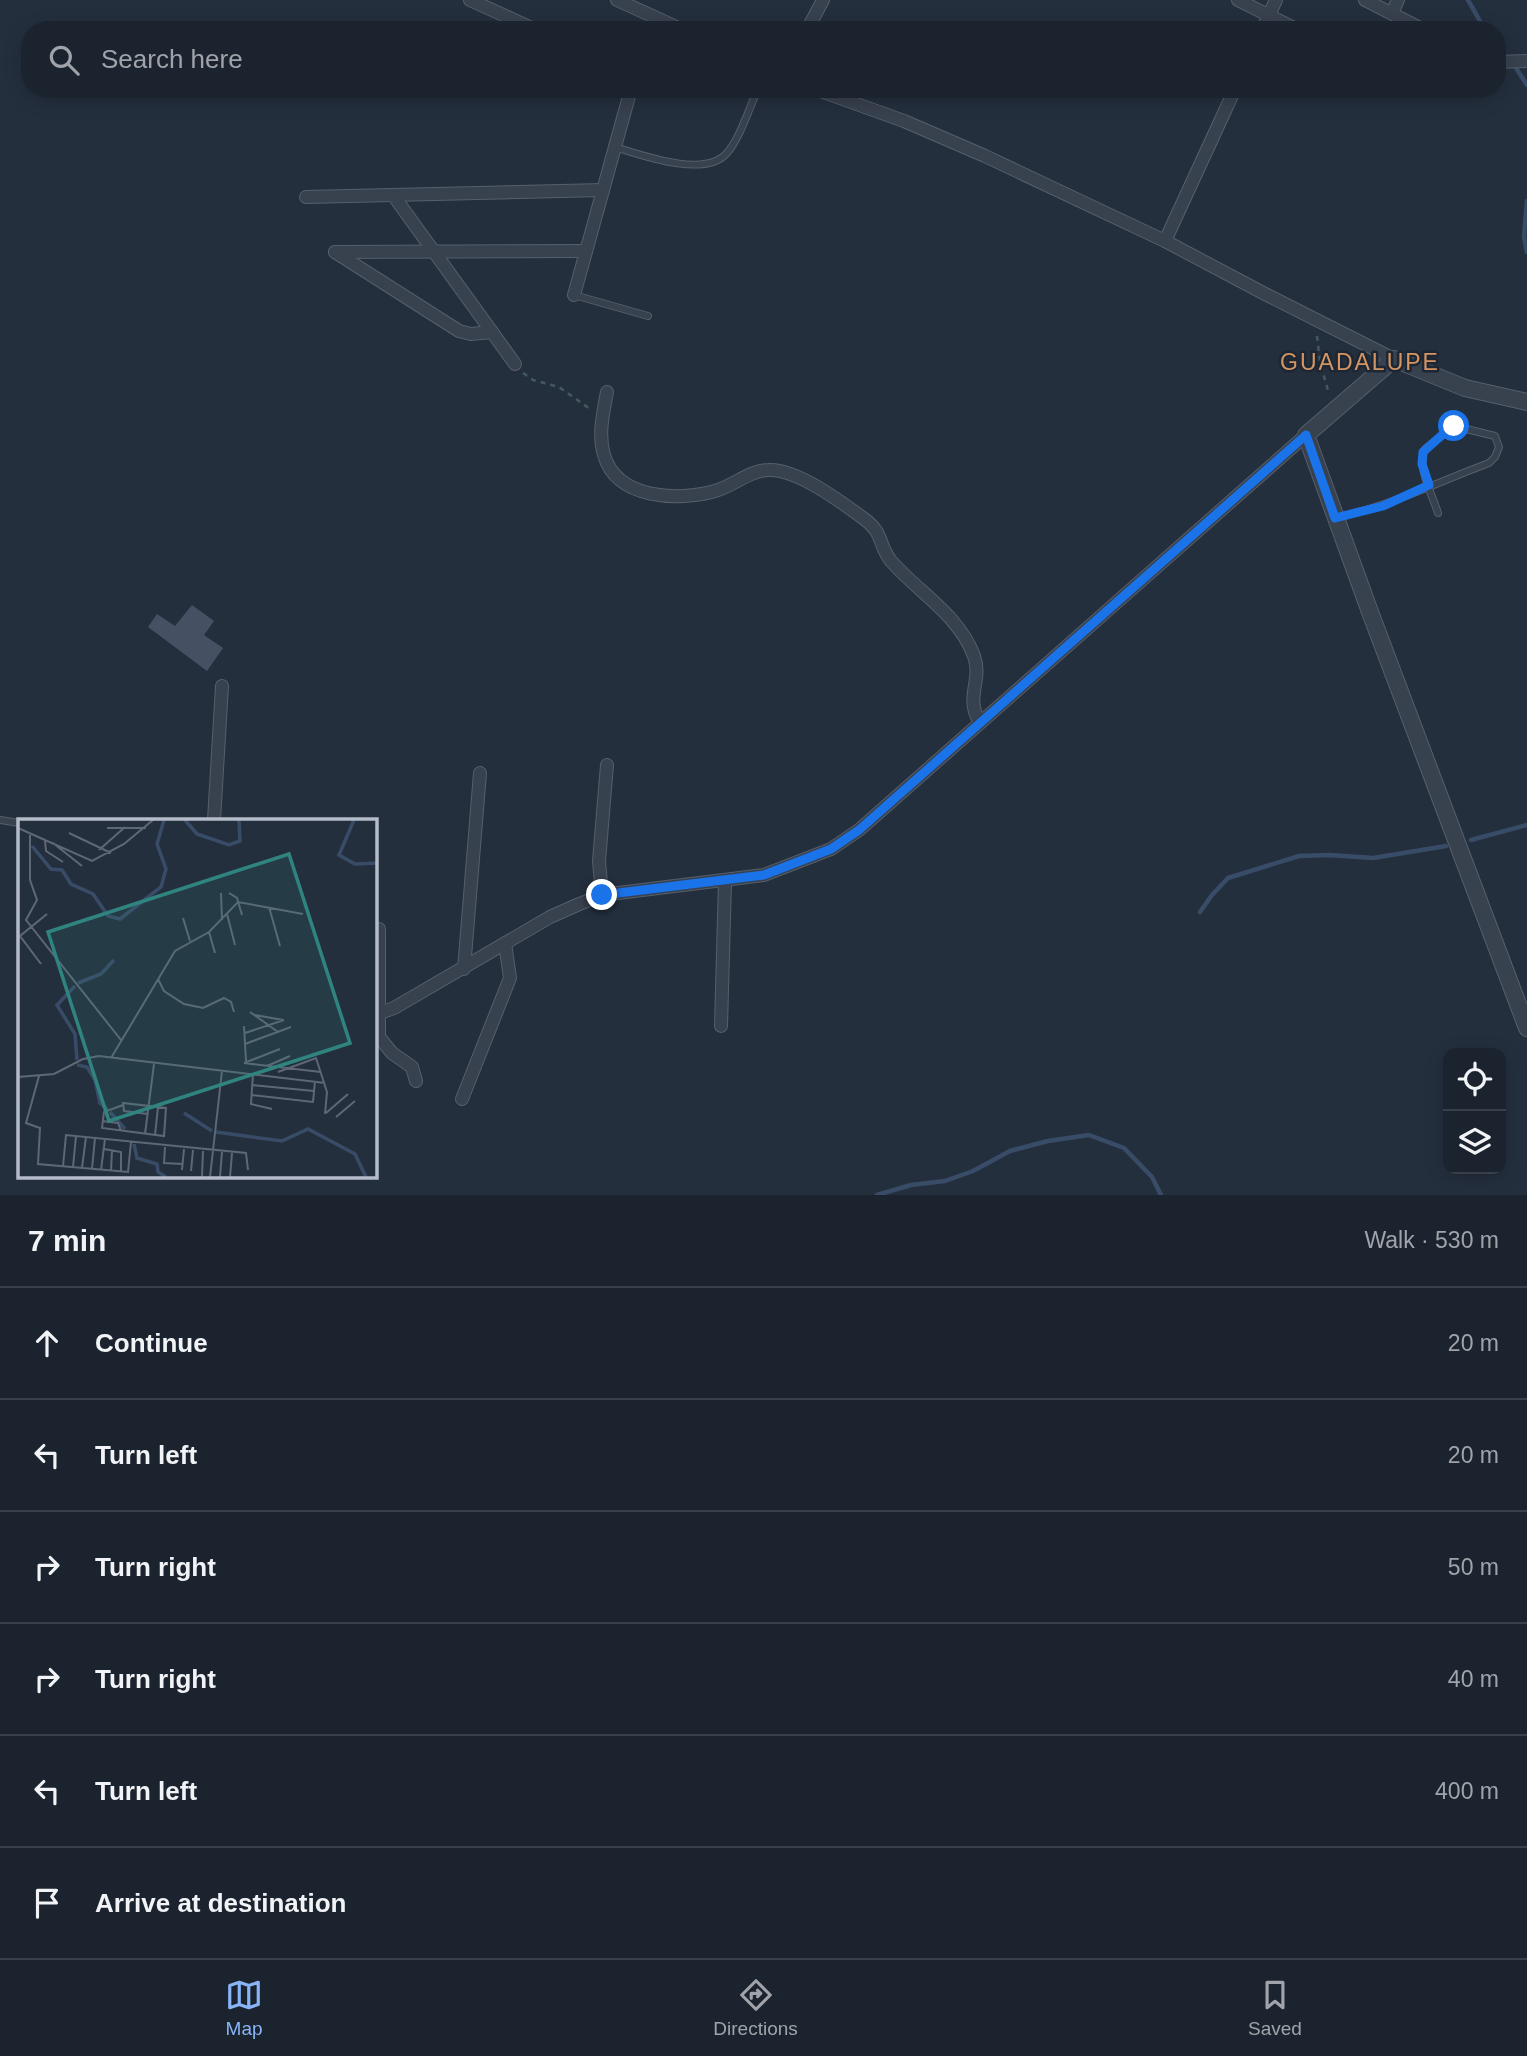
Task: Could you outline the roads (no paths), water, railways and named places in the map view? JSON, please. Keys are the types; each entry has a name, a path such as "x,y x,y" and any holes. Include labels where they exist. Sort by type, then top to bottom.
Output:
{"street":[{"path":"470,0 507,21"},
{"path":"617,0 663,21"},
{"path":"812,21 823,0"},
{"path":"1238,0 1281,21"},
{"path":"1266,21 1276,0"},
{"path":"1365,0 1407,21"},
{"path":"1392,13 1398,0"},
{"path":"1506,62 1527,61"},
{"path":"574,295 629,98"},
{"path":"840,98 944,138 1166,241 1394,359 1465,388 1527,402"},
{"path":"1166,241 1231,98"},
{"path":"306,197 603,190"},
{"path":"393,195 516,364"},
{"path":"492,332 471,334 459,331 335,252 586,251"},
{"path":"376,1014 394,1008 464,969 550,917 602,895 725,882 764,875 831,849 859,830 1394,359"},
{"path":"607,392 602,443 605,457 611,471 636,489 669,497 687,496 716,491 766,470 779,471 806,482 876,528 884,551 892,562 939,606 969,644 976,660 972,704 980,723"},
{"path":"1306,435 1527,1028"},
{"path":"214,819 222,686"},
{"path":"602,895 599,861 607,765"},
{"path":"464,969 480,773"},
{"path":"721,1026 725,882"},
{"path":"379,929 376,1014 379,1037 392,1053 412,1067 416,1081"},
{"path":"462,1099 510,978 505,943"}],"lane":[{"path":"615,147 677,164 709,163 724,157 731,148 754,98"},
{"path":"574,295 648,316"},
{"path":"1335,518 1383,506 1429,485 1489,463 1497,453 1498,439 1459,426 1451,427 1423,452 1422,464 1429,485 1438,513"},
{"path":"0,820 18,823"}],"waterway":[{"path":"1468,0 1480,21"},
{"path":"1514,65 1527,85"},
{"path":"1527,201 1524,237 1527,252"},
{"path":"1471,840 1527,825"},
{"path":"1200,912 1228,878 1299,856 1373,858 1446,846"},
{"path":"877,1195 911,1185 945,1181 973,1171 1010,1151 1048,1141 1089,1135 1124,1148 1152,1177 1161,1195"}],"district":[{"name":"GUADALUPE","path":"1360,362"}]}
